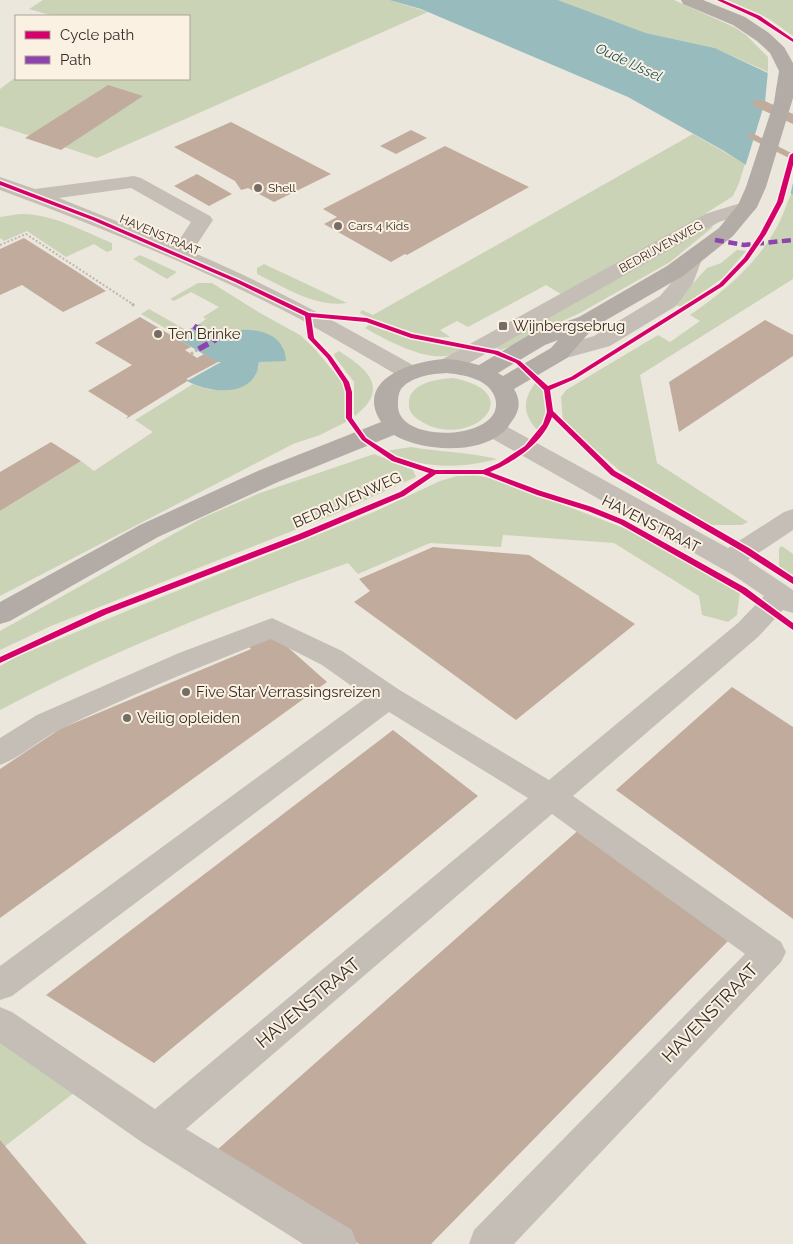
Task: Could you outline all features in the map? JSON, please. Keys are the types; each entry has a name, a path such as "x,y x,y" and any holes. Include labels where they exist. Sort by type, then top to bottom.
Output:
{"main road":[{"name":"BEDRIJVENWEG","path":"481,373 537,340 587,322 675,271 726,232 747,207 756,187 783,102 788,71 778,51 763,37 739,21 689,0"},
{"name":"BEDRIJVENWEG","path":"501,387 559,353 587,322"},
{"path":"447,366 465,368 481,373 501,387 506,397 507,408 502,419 493,429 477,437 458,441 437,441 417,436 396,425 387,415 385,405 388,393 396,382 410,373 428,367 447,366"},
{"path":"0,614 149,532 269,476 396,425"}],"street":[{"path":"32,195 134,182 203,220 180,255"},
{"name":"HAVENSTRAAT","path":"4,189 32,195 94,219 237,280 308,315 410,373"},
{"name":"BEDRIJVENWEG","path":"447,366 712,218 747,207"},
{"name":"BEDRIJVENWEG","path":"559,353 602,341 668,301 682,283 691,259"},
{"name":"HAVENSTRAAT","path":"156,1131 787,599 729,560 493,429"},
{"path":"729,560 793,518"},
{"name":"HAVENSTRAAT","path":"0,753 47,723 189,660 272,628 332,658 388,697 552,796 769,952 488,1244"},
{"path":"0,985 388,697"},
{"path":"0,1023 156,1131 338,1244"}],"path":[{"path":"0,245 26,234 136,306"},
{"path":"190,354 197,350"}],"green space":[{"path":"43,0 389,0 428,12 97,158 0,126 0,89 15,78 15,80 190,80 190,15 50,15 29,9"},
{"path":"558,0 674,0 734,27 746,35 768,57 768,72 715,48 646,33"},
{"path":"727,0 793,0 793,36 769,19"},
{"path":"693,134 745,164 733,196 671,235 564,296 546,285 468,327 457,321 440,330 450,337 417,334 379,322 360,313 362,310 373,315"},
{"path":"791,194 793,195 793,279 640,375 657,463 748,522 742,525 711,525 620,471 563,422 561,397 566,390 658,335 670,342 700,321 690,315 728,286 750,264 770,239"},
{"path":"20,214 43,216 67,224 112,243 112,250 107,252 94,244 66,257 27,231 4,241 0,238 0,217"},
{"path":"709,225 713,227 670,262 580,313 512,346 501,350 494,347"},
{"path":"737,250 746,251 723,278 681,307 674,304 707,268 721,263"},
{"path":"140,255 177,272 167,279 133,259"},
{"path":"264,264 347,303 335,304 324,302 289,290 257,274 257,268"},
{"path":"198,283 212,283 300,335 314,348 343,383 346,397 346,422 320,435 293,444 0,596 0,511 81,461 94,471 153,432 135,420 193,384 213,390 228,387 259,367 259,362 283,347 274,338 224,332 218,335 199,324 206,319 203,317 219,307 191,292 174,301 170,299"},
{"path":"149,309 186,330 177,335 141,314"},
{"path":"370,324 407,337 441,345 468,348 440,356 418,353 395,344 365,328"},
{"path":"339,351 366,372 373,388 372,397 366,406 355,416 354,382 335,357 334,354"},
{"path":"453,378 477,385 488,396 490,407 484,417 472,425 456,429 438,428 414,416 409,405 413,392 418,387 432,381"},
{"path":"537,381 544,394 546,406 542,425 538,431 529,419 526,406 529,394"},
{"path":"411,447 497,459 455,466 440,466 412,461 386,451"},
{"path":"374,454 413,470 416,477 333,515 51,626 0,650 0,631 202,518 260,493"},
{"path":"475,475 496,479 629,530 689,562 740,593 737,615 728,622 702,615 699,596 614,543 503,535 501,547 430,543 358,574 348,563 215,612 84,668 0,710 0,666 16,657 374,512 440,481 457,476"},
{"path":"782,546 793,554 793,576 779,566 779,548"},
{"path":"0,1041 79,1089 0,1150"}],"water":[{"name":"Oude IJssel","path":"389,0 558,0 646,33 715,48 793,85 793,195 724,151 628,97 421,9"},
{"path":"199,324 218,335 239,330 250,330 270,335 278,341 284,350 286,361 259,362 256,374 250,382 231,390 208,389 187,381 221,362 217,362 174,337"}],"pier":[{"path":"768,71 793,83 793,183 790,196 745,167 765,102"}],"building":[{"path":"108,85 143,96 61,150 25,138"},
{"path":"757,100 765,101 793,114 793,124 754,106 752,102"},
{"path":"231,122 331,174 274,202 248,188 241,190 235,181 174,147"},
{"path":"411,130 427,138 396,154 380,146"},
{"path":"747,134 754,134 793,154 793,160 747,137"},
{"path":"445,146 529,187 391,262 324,224 337,217 323,209"},
{"path":"197,174 232,194 209,206 174,186"},
{"path":"24,238 106,291 63,312 22,285 0,295 0,249"},
{"path":"140,317 191,347 185,350 197,358 204,354 218,362 186,379 189,380 126,419 128,416 88,391 132,365 95,343"},
{"path":"765,320 793,335 793,356 679,432 669,382"},
{"path":"51,442 81,461 0,511 0,472"},
{"path":"433,547 529,555 635,624 516,720 354,602 370,591 359,579"},
{"path":"273,634 327,682 0,918 0,769 60,729 251,649 247,645"},
{"path":"732,687 793,727 793,919 616,790"},
{"path":"393,730 478,796 154,1063 46,995"},
{"path":"582,827 730,939 431,1244 359,1244 217,1150"},
{"path":"0,1140 87,1244 0,1244"}],"marked path":[{"path":"715,240 744,245 793,240"},
{"path":"194,326 215,340 197,350"}],"cycle path":[{"path":"719,0 758,17 793,41"},
{"path":"547,389 573,378 721,285 746,259 763,234 780,202 793,155"},
{"path":"0,183 94,219 237,281 308,315 367,320 411,336 496,352 518,362 547,389"},
{"path":"308,315 311,338 329,357 346,382 349,392 349,418 364,439 394,459 435,472"},
{"path":"0,660 104,612 302,536 402,494 435,472 484,472 501,465 527,448 546,424 550,412 547,389"},
{"path":"550,412 613,473 746,550 793,581"},
{"path":"484,472 622,522 743,590 793,627"}],"place":[{"name":"Shell","path":"258,188"},
{"name":"Cars 4 Kids","path":"338,226"},
{"name":"Wijnbergsebrug","path":"503,326"},
{"name":"Ten Brinke","path":"158,334"},
{"name":"Five Star Verrassingsreizen","path":"186,692"},
{"name":"Veilig opleiden","path":"127,718"}]}
